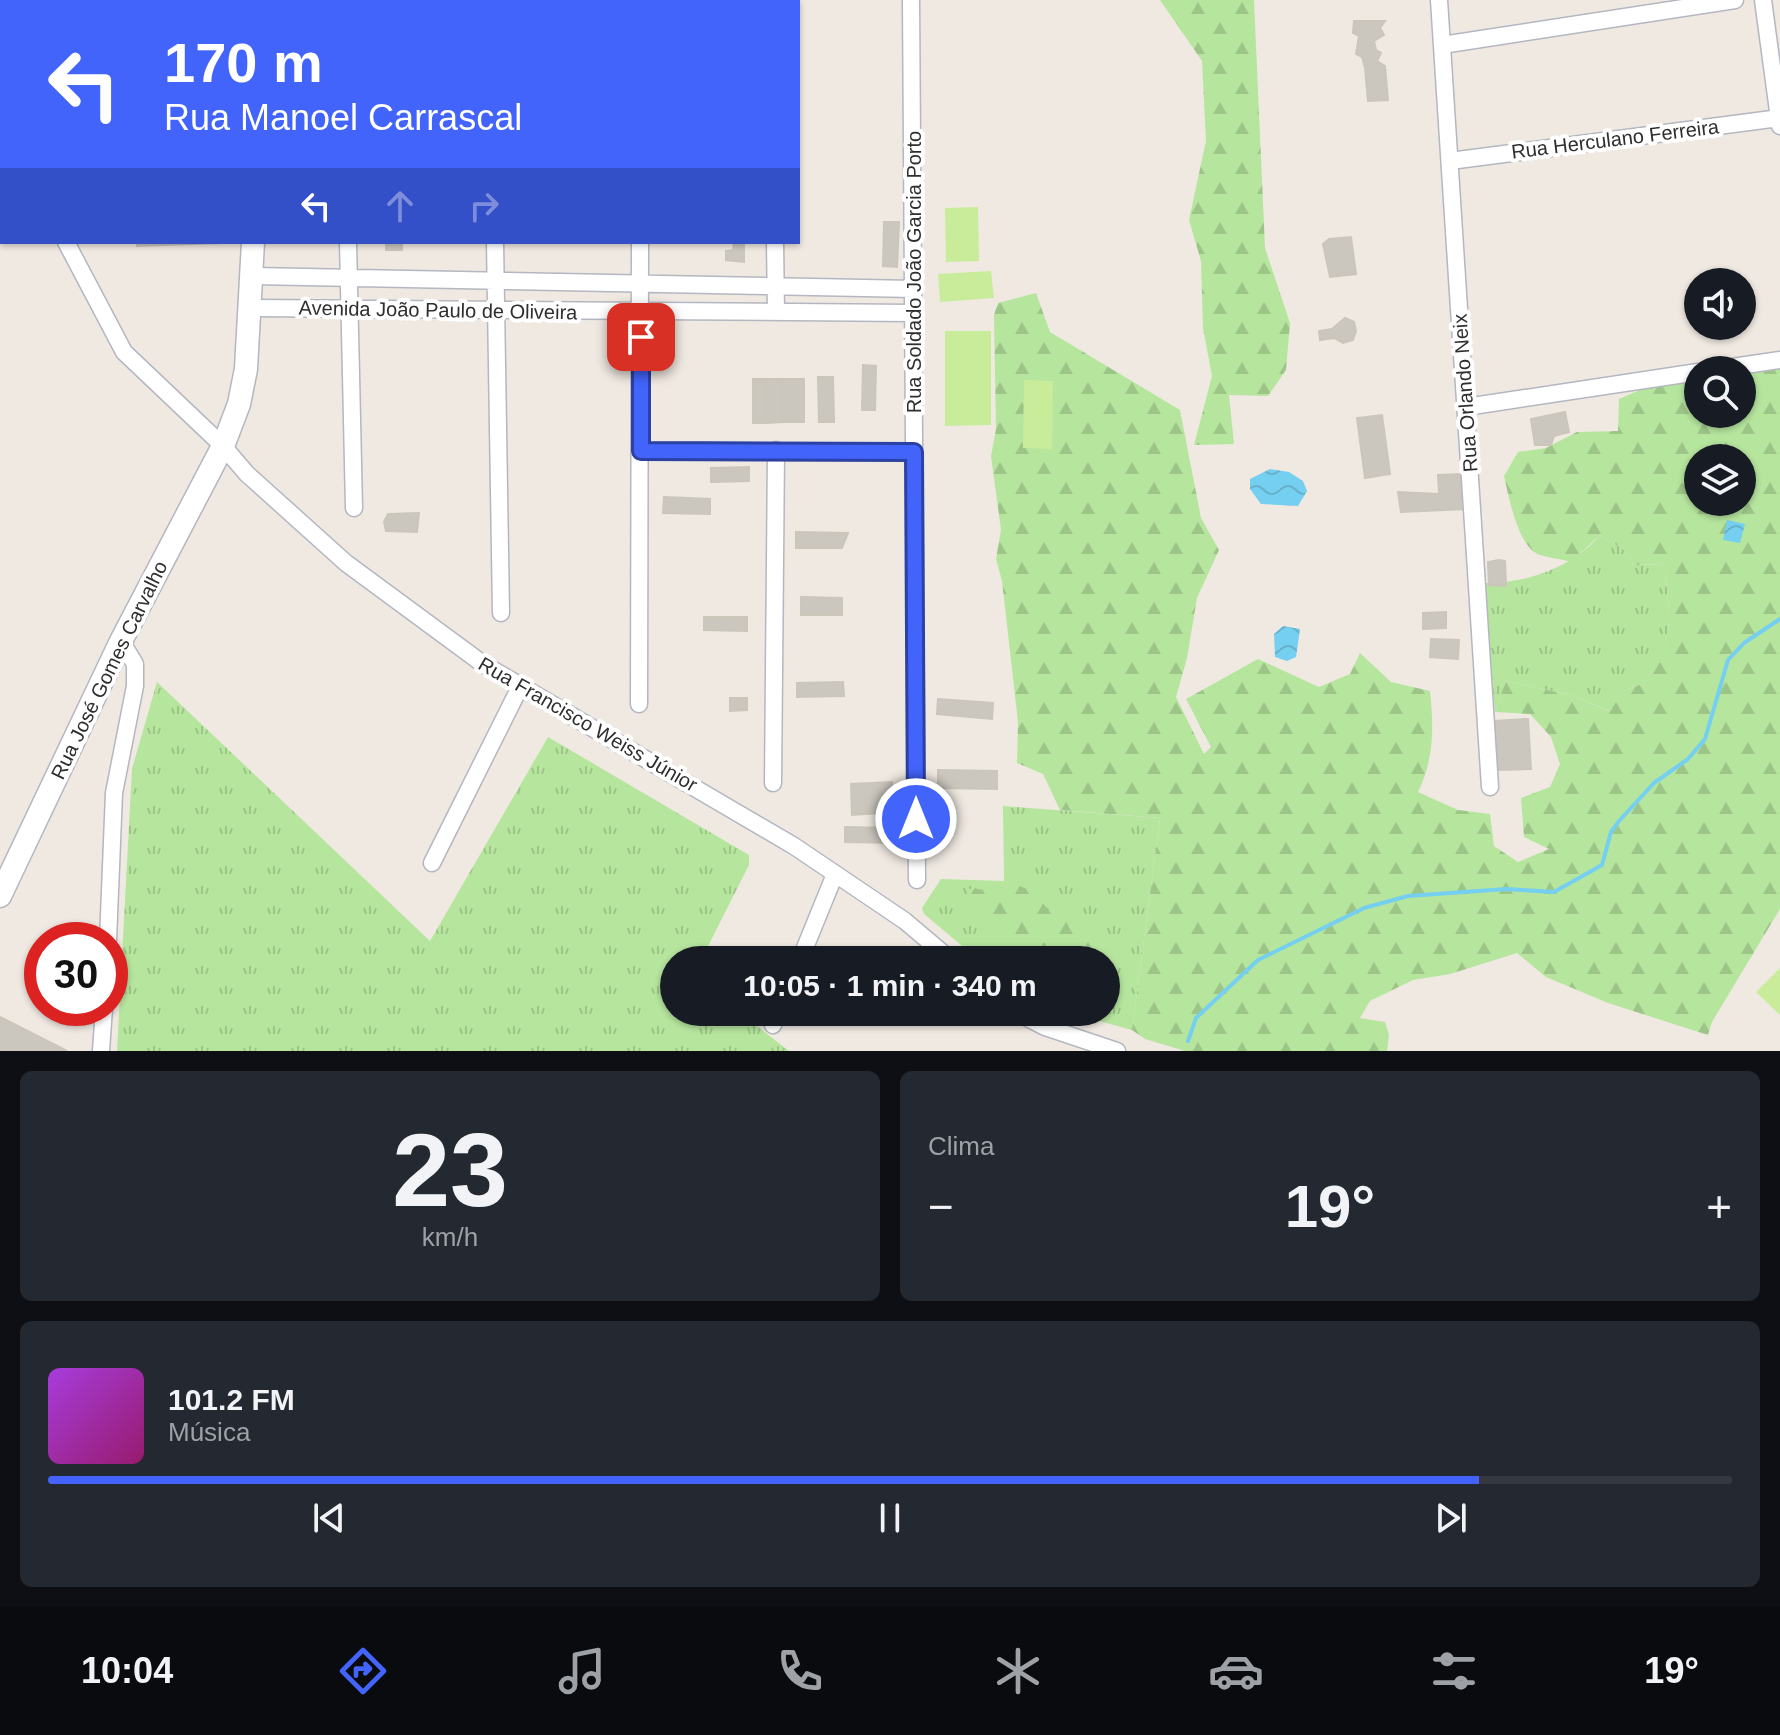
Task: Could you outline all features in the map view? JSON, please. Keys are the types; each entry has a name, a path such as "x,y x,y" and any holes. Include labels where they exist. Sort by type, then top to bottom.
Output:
{"main road":[{"name":"Rua José Gomes Carvalho","path":"0,896 121,641 223,446 239,404 251,308 253,244"}],"street":[{"name":"Rua Soldado João Garcia Porto","path":"911,0 917,880"},
{"name":"Rua Orlando Neix","path":"1439,0 1490,787"},
{"path":"1442,45 1735,0"},
{"path":"1763,0 1780,126"},
{"name":"Rua Herculano Ferreira","path":"1450,161 1780,118"},
{"name":"Rua Francisco Weiss Júnior","path":"67,244 124,352 223,446 247,474 346,563 426,624 520,687 658,764 835,874 905,921 934,946"},
{"path":"348,244 354,508"},
{"path":"495,244 501,613"},
{"path":"639,704 640,244"},
{"path":"775,244 776,312"},
{"name":"Avenida João Paulo de Oliveira","path":"252,276 914,289"},
{"path":"320,278 321,307"},
{"name":"Avenida João Paulo de Oliveira","path":"251,308 321,307 349,303 496,312 913,313"},
{"path":"1756,364 1780,360"},
{"path":"1466,407 1684,374"},
{"path":"773,783 776,450"},
{"path":"641,451 914,452"},
{"path":"109,922 114,793 135,686 135,664 121,641"},
{"path":"432,863 520,687"},
{"path":"806,946 835,874"},
{"path":"101,1051 103,1026"},
{"path":"1043,1026 1117,1051"}],"green space":[{"path":"1160,0 1254,0 1265,248 1290,323 1286,370 1268,396 1229,395 1234,444 1194,445 1212,376 1203,328 1201,261 1189,220 1206,141 1202,61"},
{"path":"978,207 979,261 946,262 945,208"},
{"path":"991,271 994,298 940,302 938,274"},
{"path":"1036,293 1050,332 1180,410 1201,518 1219,550 1197,598 1187,658 1176,697 1204,754 1211,747 1186,699 1258,659 1319,687 1350,674 1360,653 1391,682 1430,691 1432,743 1418,792 1458,810 1490,814 1494,846 1518,862 1549,849 1524,837 1521,798 1550,787 1560,764 1551,737 1530,714 1495,712 1506,681 1571,695 1609,711 1620,692 1645,683 1665,642 1669,609 1666,564 1634,565 1623,549 1600,535 1571,562 1540,555 1532,550 1520,532 1504,476 1518,452 1546,448 1577,432 1618,431 1619,399 1656,383 1684,380 1684,428 1756,428 1756,371 1780,368 1780,909 1712,1022 1708,1035 1608,1003 1546,977 1517,953 1450,974 1413,980 1370,1001 1360,1018 1385,1022 1389,1035 1387,1051 1185,1051 1145,1039 1132,1030 1160,818 1060,810 1043,774 1017,763 1018,722 1002,581 996,559 1001,530 991,456 996,429 994,315 998,303"},
{"path":"945,331 991,331 991,425 945,426"},
{"path":"1024,380 1053,381 1052,449 1023,448"},
{"path":"1600,535 1623,549 1634,565 1666,564 1669,625 1662,651 1645,683 1620,692 1610,711 1571,695 1506,681 1495,712 1484,583 1532,577 1563,565"},
{"path":"157,682 430,941 548,737 749,855 749,865 708,946 660,946 660,1026 757,1026 789,1051 117,1051 118,1026 128,1026 128,922 124,922 132,769"},
{"path":"1003,806 1160,818 1132,1030 1117,1026 1120,1026 1120,946 962,946 924,914 922,908 941,879 1004,881"},
{"path":"1017,885 1032,891 1047,908 1101,932 1106,944 1018,946 1006,940 986,925 965,900 969,889 999,890"},
{"path":"1780,968 1780,1015 1756,992"}],"water":[{"path":"1270,469 1289,472 1303,481 1307,491 1298,506 1261,504 1250,489 1250,479"},
{"path":"1727,520 1745,524 1740,543 1723,540"},
{"path":"1283,626 1300,629 1296,657 1287,661 1275,657 1274,634"}],"building":[{"path":"1354,21 1385,21 1380,28 1384,35 1374,41 1376,50 1381,53 1377,61 1385,66 1388,100 1368,101 1365,68 1362,57 1356,54 1359,36 1353,33"},
{"path":"884,222 899,222 897,267 883,266"},
{"path":"1351,237 1356,274 1330,277 1323,244 1329,239"},
{"path":"137,244 194,244 137,246"},
{"path":"386,244 402,244 402,250 386,250"},
{"path":"734,244 744,244 744,262 726,260 726,251 733,250"},
{"path":"1345,318 1354,322 1356,331 1353,340 1343,343 1334,338 1320,340 1319,331 1332,329"},
{"path":"863,365 876,366 875,410 862,410"},
{"path":"818,377 833,377 834,422 819,422"},
{"path":"753,379 766,379 767,423 753,423"},
{"path":"766,379 782,379 783,422 767,423"},
{"path":"782,379 804,379 804,422 783,422"},
{"path":"1565,412 1569,432 1554,436 1551,445 1535,445 1531,419"},
{"path":"1382,415 1390,474 1365,478 1357,418"},
{"path":"749,467 749,481 711,482 711,468"},
{"path":"1462,474 1466,509 1401,512 1398,492 1439,494 1438,475"},
{"path":"664,497 710,499 710,514 663,513"},
{"path":"419,513 417,532 386,531 384,522 388,514"},
{"path":"796,532 848,533 842,548 796,548"},
{"path":"1505,561 1506,586 1489,585 1488,562"},
{"path":"801,597 842,598 842,615 801,615"},
{"path":"1446,612 1446,628 1423,629 1423,613"},
{"path":"704,617 747,617 747,631 704,630"},
{"path":"1431,639 1459,640 1458,659 1430,657"},
{"path":"843,682 844,696 797,697 797,683"},
{"path":"730,698 747,698 747,710 730,711"},
{"path":"938,699 993,703 992,719 937,714"},
{"path":"1528,719 1531,769 1498,770 1495,721"},
{"path":"938,770 997,771 997,789 938,788"},
{"path":"892,782 894,812 852,815 851,784"},
{"path":"845,827 897,828 897,843 845,842"},
{"path":"0,1017 67,1051 0,1051"}],"waterway":[{"path":"1188,1041 1196,1018 1258,960 1364,908 1408,896 1506,889 1554,892 1602,865 1611,832 1619,821 1654,783 1688,759 1705,739 1728,660 1744,643 1780,619"}],"route":[{"path":"641,337 641,451 914,452 916,819"}]}
